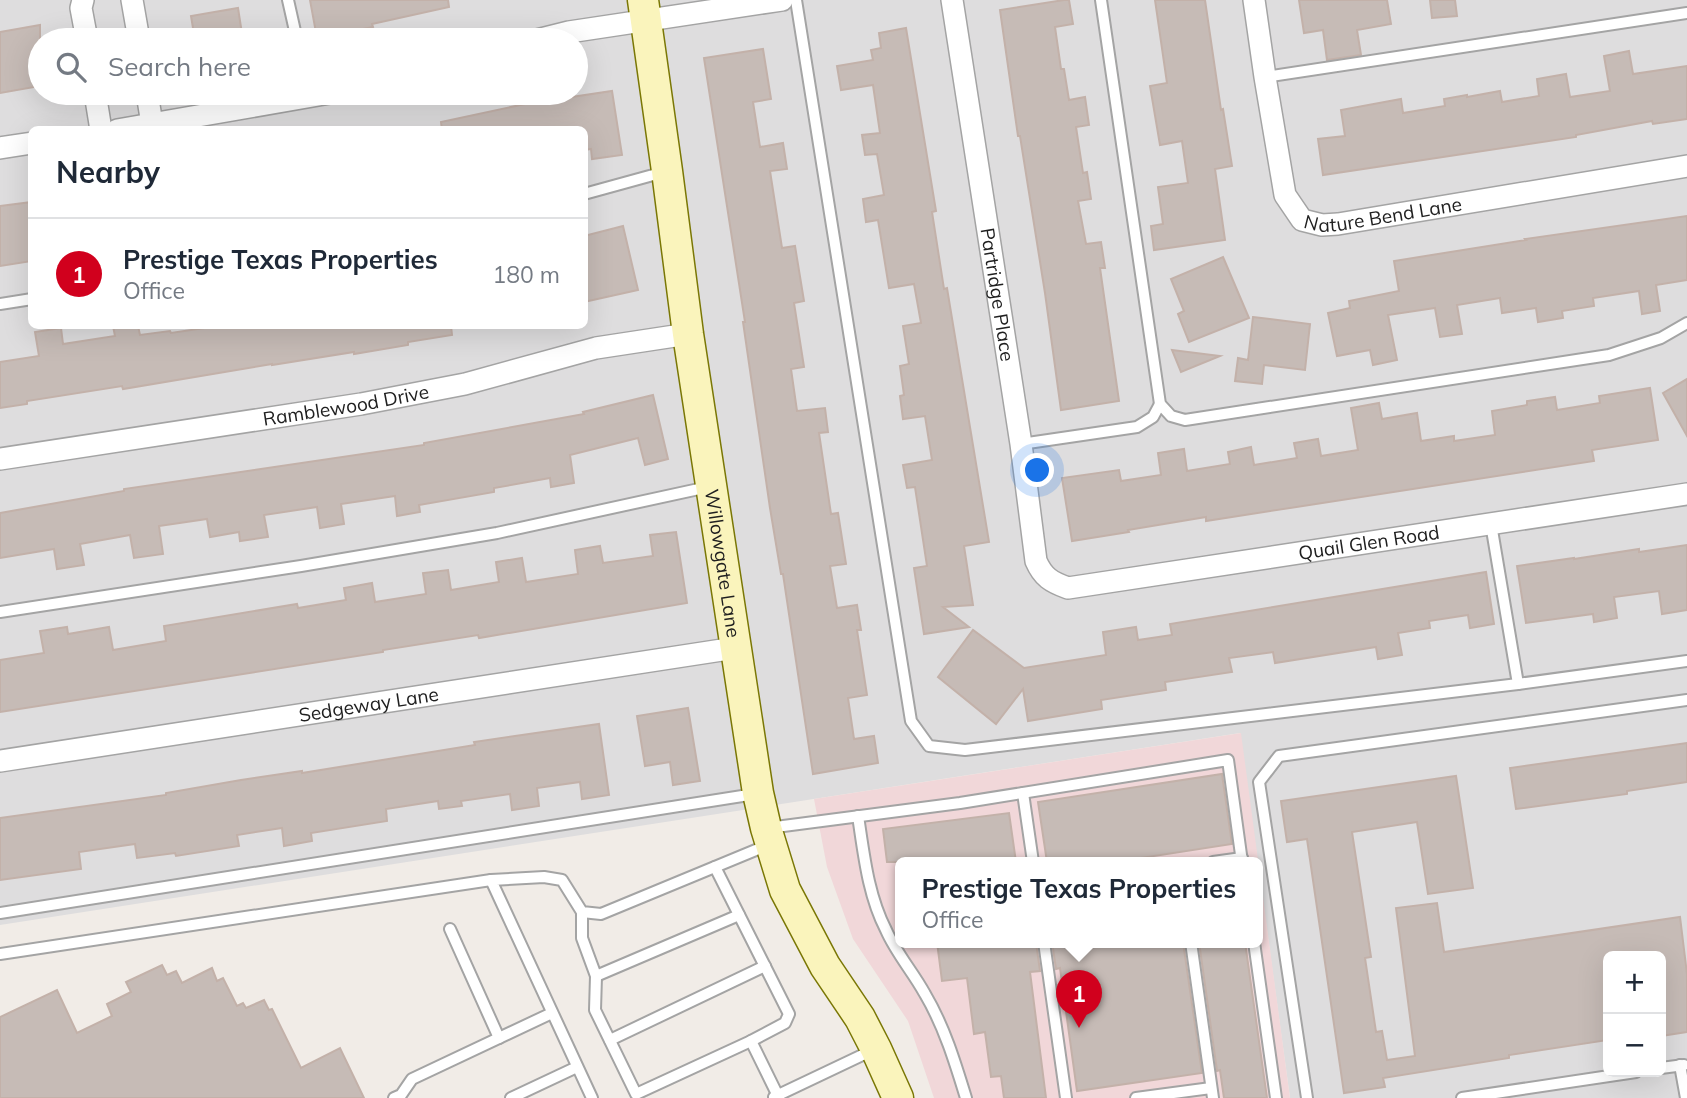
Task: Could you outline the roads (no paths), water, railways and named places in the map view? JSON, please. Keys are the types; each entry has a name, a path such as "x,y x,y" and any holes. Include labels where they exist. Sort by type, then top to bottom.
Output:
{"street":[{"path":"83,0 81,8 85,28"},
{"path":"132,0 137,28"},
{"path":"583,28 644,10 782,0"},
{"name":"Partridge Place","path":"952,0 1021,444 1035,561 1041,572 1053,582"},
{"name":"Nature Bend Lane","path":"1254,0 1285,195 1302,220 1322,225 1338,224 1687,166"},
{"name":"Willowgate Lane","path":"644,10 688,334 735,648 758,793 768,836 785,890 825,966 860,1018 898,1098"},
{"path":"97,105 100,126"},
{"path":"149,105 152,124"},
{"path":"140,126 256,105"},
{"path":"0,148 28,144"},
{"name":"Ramblewood Drive","path":"0,459 361,404 465,384 596,348 688,334"},
{"name":"Quail Glen Road","path":"1053,582 1068,588 1687,494"},
{"name":"Sedgeway Lane","path":"0,761 735,648"}],"lane":[{"path":"288,0 294,28"},
{"path":"796,0 911,721 929,746 965,750 1518,684 1687,661"},
{"path":"1101,0 1160,404 1171,416 1185,420 1609,355 1661,338 1687,323"},
{"path":"1265,77 1687,13"},
{"path":"588,193 667,171"},
{"path":"0,303 28,300"},
{"path":"1021,444 1137,427 1153,417 1160,404"},
{"path":"0,612 497,533 711,486"},
{"path":"1491,524 1518,684"},
{"path":"1307,1098 1259,782 1279,756 1687,700"},
{"path":"582,912 601,914 715,867 768,836 858,816 960,803 1228,760 1242,857"},
{"path":"0,913 758,793"},
{"path":"1023,793 1031,857"},
{"path":"858,816 873,895 885,929 895,946"},
{"path":"0,954 491,880 544,877 562,880 582,912 582,938 596,976 595,1010 636,1094 751,1041 785,1023 789,1014 715,867"},
{"path":"491,880 592,1098"},
{"path":"596,976 739,915"},
{"path":"450,929 499,1038"},
{"path":"896,948 935,1013 949,1045 966,1098"},
{"path":"1045,948 1066,1098"},
{"path":"1136,1098 1212,1093 1192,948"},
{"path":"1255,948 1276,1098"},
{"path":"610,1040 765,966"},
{"path":"399,1097 412,1079 552,1013"},
{"path":"751,1041 776,1097 876,1049"},
{"path":"1666,1067 1684,1065 1686,1098"},
{"path":"511,1098 577,1066"},
{"path":"1462,1098 1603,1077"}],"place":[{"name":"Prestige Texas Properties","path":"1079,1028"}]}
